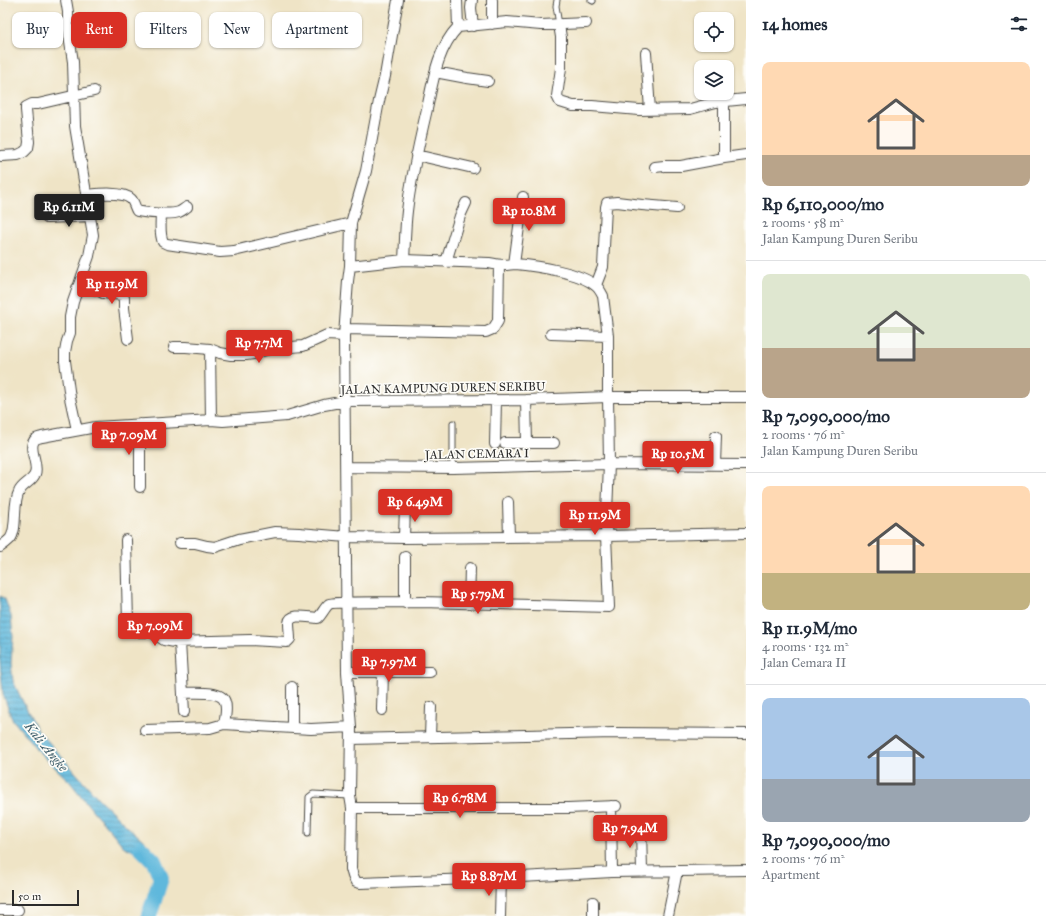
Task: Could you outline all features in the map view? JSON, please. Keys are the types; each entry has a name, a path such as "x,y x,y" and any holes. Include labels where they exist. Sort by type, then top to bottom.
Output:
{"street":[{"path":"66,0 68,29 73,62 75,126 93,235 89,256 73,302 70,318 70,333 65,352 70,398 77,430"},
{"path":"398,0 385,76 366,171 351,223 350,266 344,333 347,672 351,727 350,796 352,808 351,869 353,876 356,882 360,883 612,872 746,870"},
{"path":"457,0 458,27"},
{"path":"472,0 471,8 473,26"},
{"path":"492,0 492,24"},
{"path":"404,260 407,213 416,155 435,72 441,54 450,35 458,27 507,22 541,25 586,23"},
{"path":"559,24 561,37 561,68 557,96 560,102 573,106 650,110 690,108 724,101 746,100"},
{"path":"646,53 650,110"},
{"path":"435,72 488,81"},
{"path":"0,156 18,155 28,148 29,142 26,107 32,104 38,104 94,91"},
{"path":"724,101 724,158"},
{"path":"416,155 473,168"},
{"path":"655,167 681,166 746,155"},
{"path":"86,195 104,194 126,196 132,200 137,211 143,213 178,213 187,207"},
{"path":"514,264 523,197"},
{"path":"596,285 603,267 607,203 617,202 677,208"},
{"path":"446,262 460,216 466,203"},
{"path":"161,213 161,237 163,242 220,252 234,251 351,223"},
{"path":"47,218 90,216"},
{"path":"126,540 128,623 131,630 138,632 152,632 164,640 180,642 250,640 287,642 290,639 289,623 292,617 318,618 330,604 334,602 609,607 606,536 609,464 608,336 603,296 601,291 596,285 579,277 561,272 514,264 499,265 489,263 404,260 350,266"},
{"path":"174,347 210,349 220,353 246,356 270,349 303,346 328,335 344,333 486,332 493,329 498,321 499,265"},
{"path":"77,288 96,289 103,293 123,295 128,339"},
{"path":"551,334 608,336"},
{"path":"210,349 211,420"},
{"name":"JALAN KAMPUNG DUREN SERIBU","path":"0,547 10,539 14,531 15,508 19,491 22,486 35,475 36,469 32,445 33,441 42,436 96,427 211,420 223,421 287,416 324,405 345,401 526,400 608,397 746,398"},
{"path":"496,400 500,444 554,444"},
{"path":"526,400 527,443"},
{"path":"140,424 140,487"},
{"path":"715,464 716,436"},
{"name":"JALAN CEMARA I","path":"346,467 453,468 609,464 746,465"},
{"path":"508,502 509,537"},
{"path":"404,538 405,506"},
{"path":"180,543 195,543 215,547 222,546 239,539 275,532 346,537 404,538 746,533"},
{"path":"404,557 405,603"},
{"path":"470,568 470,604"},
{"path":"180,642 184,712"},
{"path":"347,672 430,672"},
{"path":"382,710 383,672"},
{"path":"292,688 292,728"},
{"path":"184,693 211,693 223,697 226,702 224,724"},
{"path":"430,737 431,707"},
{"path":"145,730 210,728 224,724 311,729 351,727"},
{"path":"351,738 614,733 746,734"},
{"path":"352,808 568,808 613,806 612,872"},
{"path":"641,827 642,872"},
{"path":"668,916 677,871"},
{"path":"500,916 501,878"},
{"path":"593,902 593,916"},
{"path":"0,910 18,910"}],"lane":[{"path":"557,0 556,6 559,24"},
{"path":"453,423 453,468"},
{"path":"308,833 308,797 313,794 350,796"}],"water":[{"name":"Kali Angke","path":"0,596 5,599 11,616 13,637 11,663 13,681 38,730 98,798 149,845 161,860 151,867 141,855 123,846 70,782 39,752 12,719 3,694 0,661"}],"waterway":[{"path":"141,848 154,861 161,878 149,916"}]}
